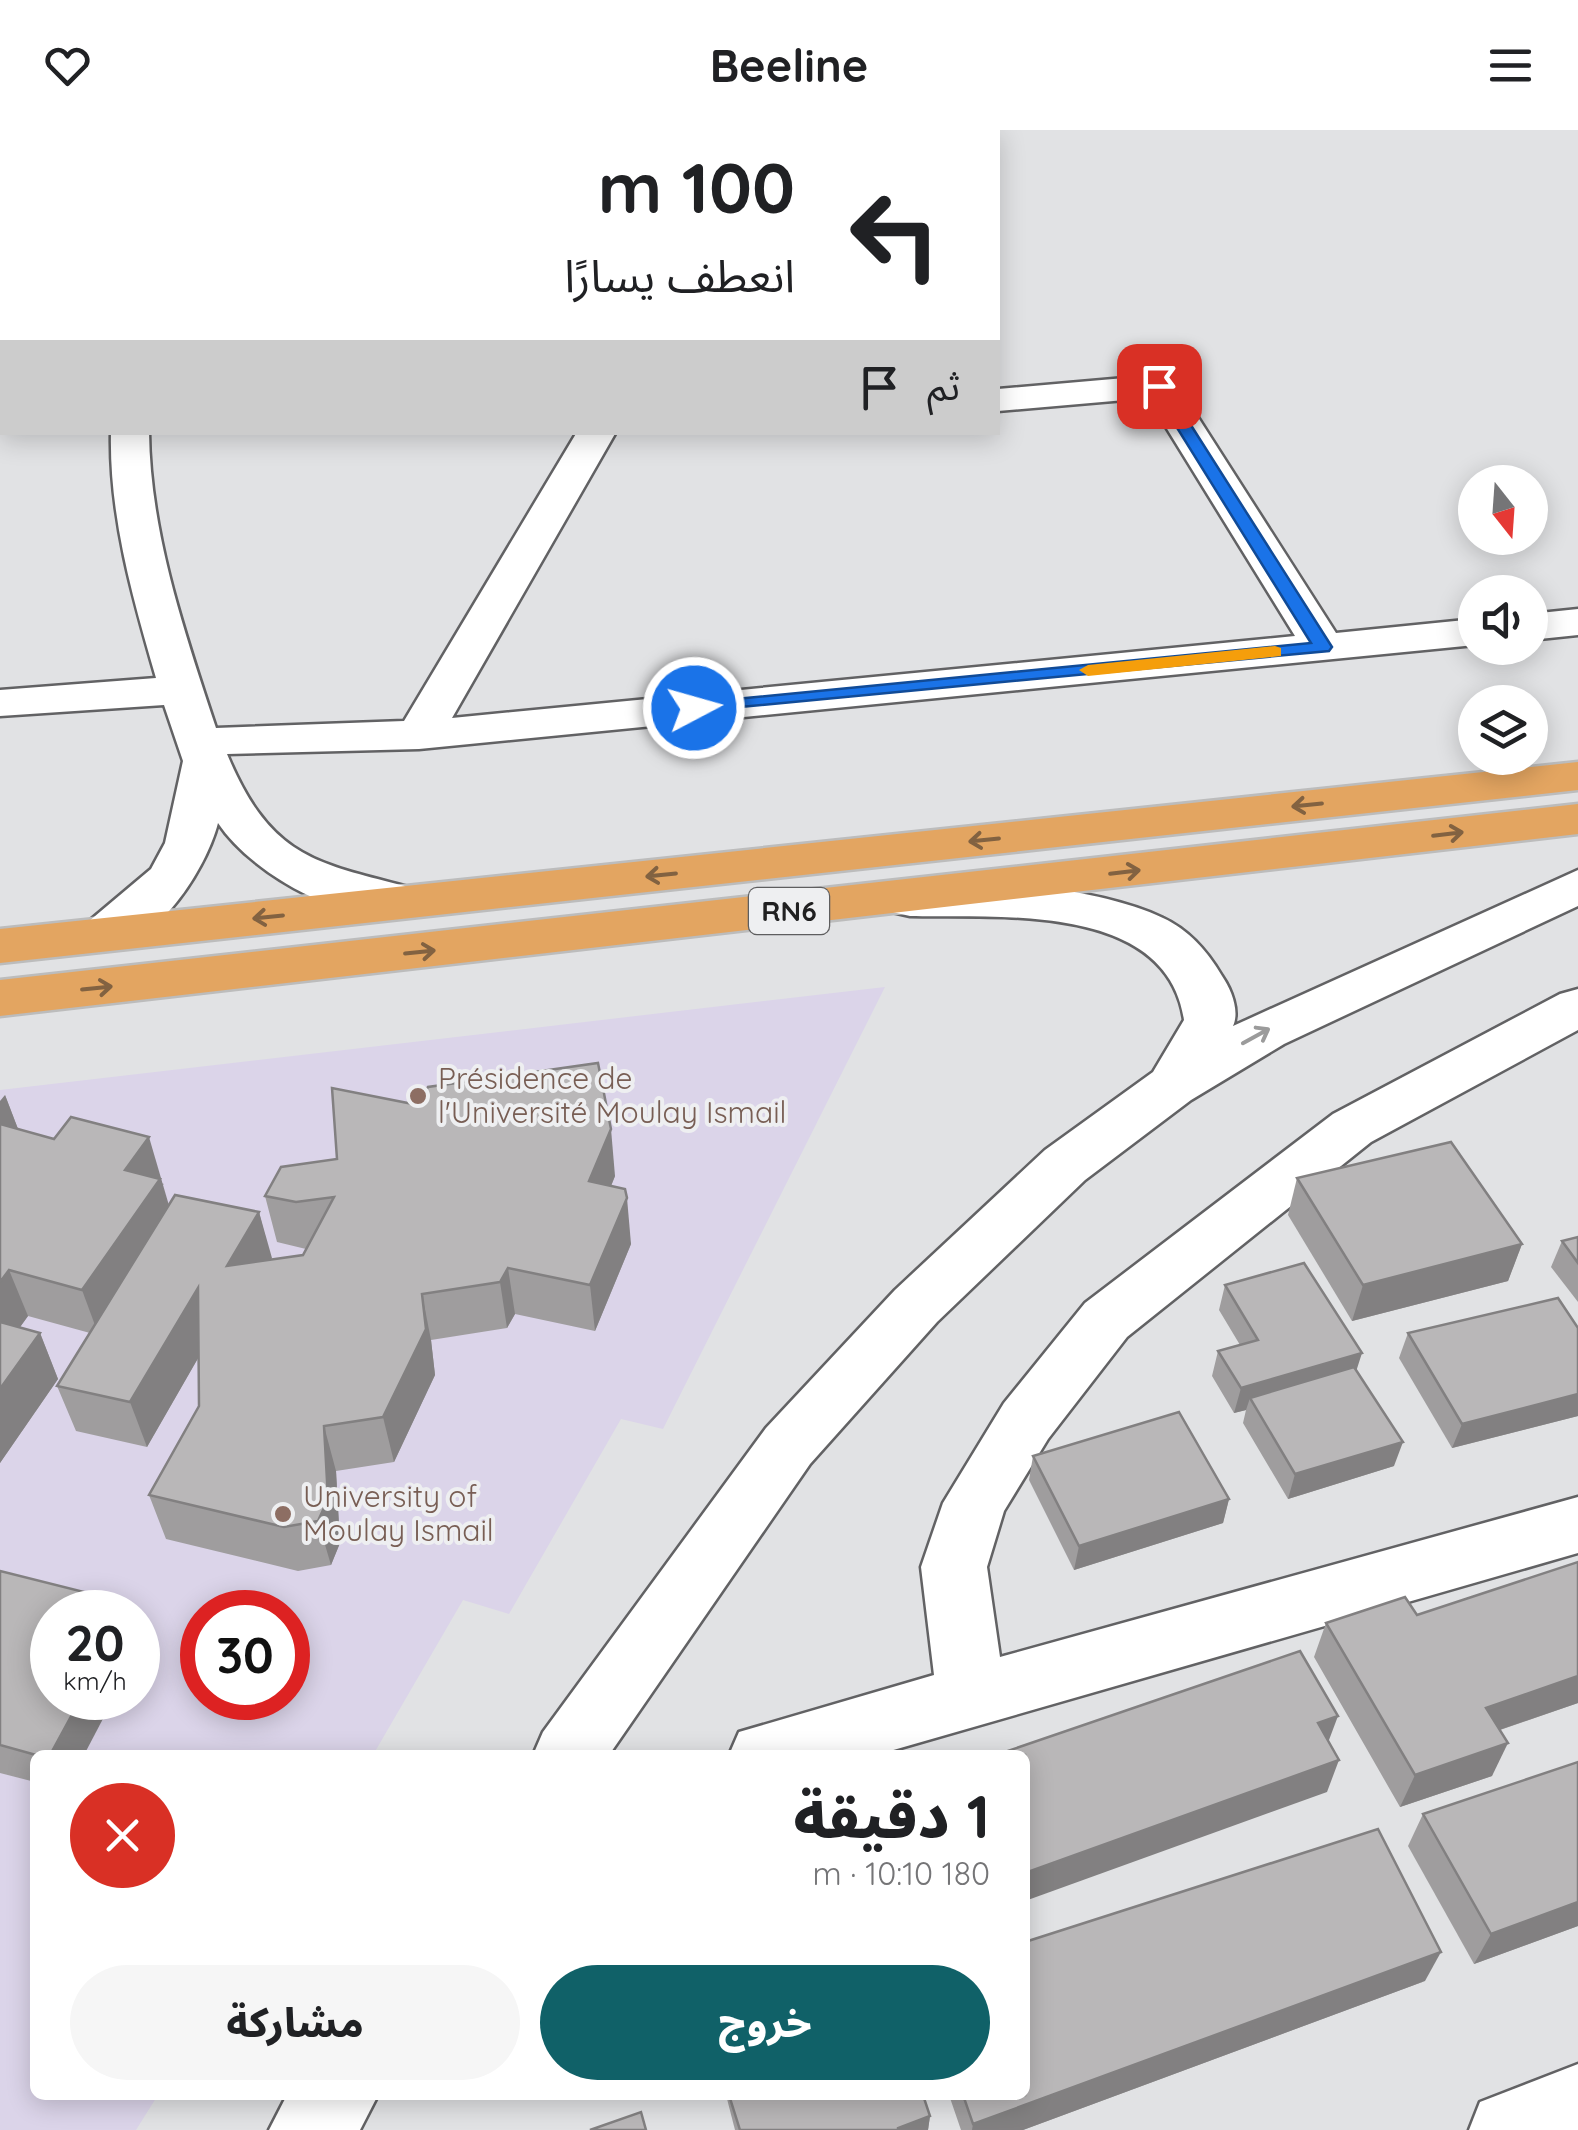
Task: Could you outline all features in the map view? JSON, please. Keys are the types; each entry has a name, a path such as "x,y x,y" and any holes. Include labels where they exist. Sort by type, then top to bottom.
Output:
{"highway":[{"name":"RN6","path":"0,946 1578,776"},
{"name":"RN6","path":"0,998 1578,819"}],"street":[{"path":"1000,400 1159,386 1323,647"},
{"path":"130,435 138,512 182,690 203,752 260,846 298,875 347,892 402,902"},
{"path":"419,735 607,435"},
{"path":"1548,625 1578,622"},
{"path":"203,752 275,736 419,735 1458,634"},
{"path":"0,703 182,690"},
{"path":"106,934 148,905 174,879 196,822 203,752"},
{"path":"572,1750 788,1446 916,1306 1065,1165 1172,1086 1264,1031 1578,886"},
{"path":"893,899 1051,905 1111,914 1150,931 1184,958 1202,984 1210,1020 1172,1086"},
{"path":"971,1696 954,1568 974,1503 1026,1421 1106,1320 1352,1128 1570,1025"},
{"path":"782,1750 1578,1525"},
{"path":"308,2130 337,2100"},
{"path":"334,2130 341,2100"},
{"path":"1508,2130 1578,2103"}],"shaded area":[{"name":"University of Moulay Ismail","path":"885,987 663,1429 621,1419 509,1614 463,1600 376,1750 30,1750 30,2100 155,2100 136,2130 0,2130 0,1090"}],"building":[{"path":"598,1063 611,1129 589,1181 625,1189 627,1198 590,1285 508,1268 500,1282 422,1294 426,1329 383,1417 324,1426 328,1499 318,1521 284,1527 149,1495 199,1406 198,1288 130,1402 57,1386 175,1195 259,1212 227,1266 303,1255 334,1197 296,1202 265,1196 281,1167 337,1159 332,1088 418,1105 428,1087"},
{"path":"71,1117 149,1137 125,1170 160,1179 82,1290 9,1270 0,1282 0,1124 54,1139"},
{"path":"1451,1142 1522,1244 1363,1285 1297,1178"},
{"path":"1578,1237 1578,1263 1562,1241"},
{"path":"1304,1263 1362,1353 1241,1388 1218,1351 1258,1340 1225,1285"},
{"path":"1558,1298 1578,1328 1578,1394 1462,1424 1408,1333"},
{"path":"0,1322 40,1333 0,1389"},
{"path":"1354,1367 1403,1442 1295,1474 1250,1398"},
{"path":"1179,1412 1229,1499 1079,1546 1033,1456"},
{"path":"1578,1562 1578,1676 1486,1708 1508,1743 1415,1775 1326,1623 1405,1597 1417,1615"},
{"path":"0,1571 76,1590 30,1590 30,1720 69,1720 53,1750 30,1750 30,1753 0,1745"},
{"path":"1300,1651 1338,1716 1318,1723 1339,1760 1030,1871 1030,1750 1011,1750"},
{"path":"1578,1762 1578,1902 1491,1934 1423,1814"},
{"path":"1378,1829 1441,1952 973,2124 965,2100 1030,2100 1030,1940"},
{"path":"731,2100 925,2100 930,2116 898,2130 740,2130"},
{"path":"641,2112 646,2130 590,2130"}],"slow traffic":[{"path":"1088,670 1275,652"}],"place":[{"name":"Présidence de l'Université Moulay Ismail","path":"418,1096"},
{"name":"University of Moulay Ismail","path":"283,1514"}],"route":[{"path":"694,708 1323,647 1159,386"}]}
